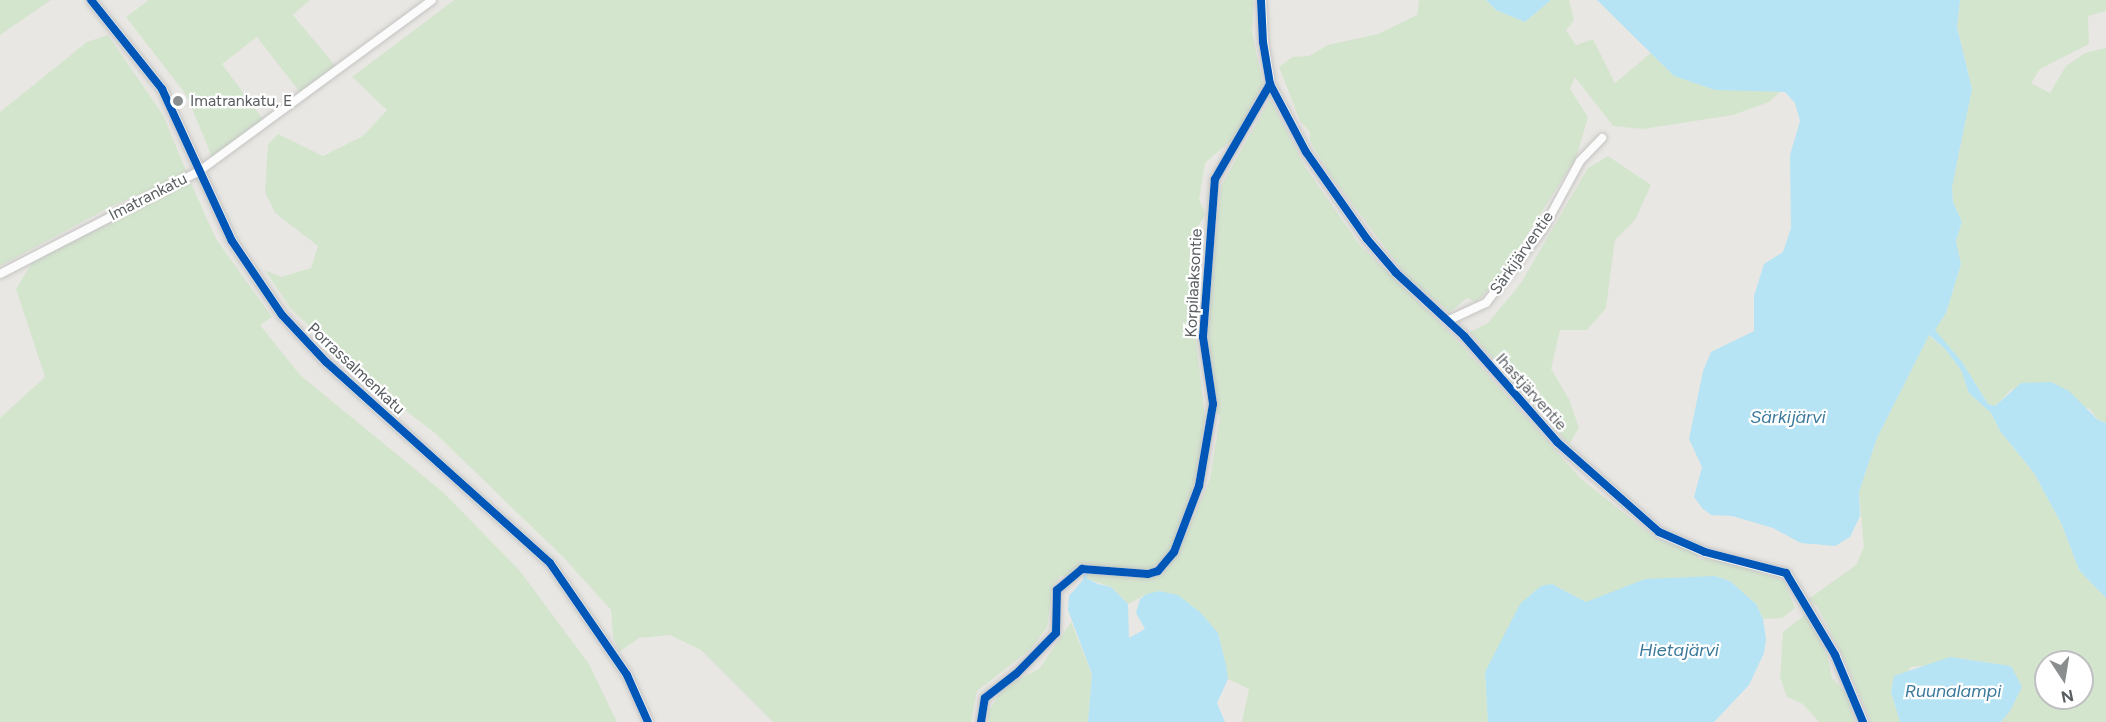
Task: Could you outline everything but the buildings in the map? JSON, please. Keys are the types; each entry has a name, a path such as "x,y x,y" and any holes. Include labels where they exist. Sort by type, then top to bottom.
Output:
{"street":[{"name":"Porrassalmenkatu","path":"91,0 162,89 232,241 282,315 326,362 550,563 627,675 648,722"},
{"name":"Imatrankatu","path":"0,274 198,171 432,0"},
{"name":"Ihastjärventie","path":"1261,0 1263,42 1270,84 1306,152 1367,239 1396,273 1447,321 1557,442 1659,532 1705,552 1786,573 1835,655 1863,722"},
{"name":"Korpilaaksontie","path":"981,722 985,698 1016,674 1056,633 1057,590 1082,569 1148,574 1158,571 1174,552 1199,486 1212,404 1203,337 1215,179 1270,84"},
{"name":"Särkijärventie","path":"1447,321 1486,303 1543,229 1580,161 1602,138"}],"green space":[{"path":"0,0 51,0 0,35"},
{"path":"149,0 310,0 293,15 338,69 302,95 257,37 222,64 265,122 213,160 187,96 126,17"},
{"path":"454,0 1254,0 1252,32 1263,84 1235,137 1205,163 1199,200 1206,214 1198,226 1194,251 1192,306 1205,417 1196,480 1170,552 1149,571 1111,571 1082,563 1065,577 1061,575 1053,586 1047,627 1031,649 977,691 971,722 773,722 701,650 670,635 639,638 619,652 613,637 611,610 564,558 435,433 370,383 291,309 265,270 281,277 311,268 318,246 275,213 265,192 268,145 278,134 323,156 363,136 387,110 352,77"},
{"path":"1419,0 1486,0 1496,10 1525,22 1551,0 1569,0 1574,20 1566,30 1576,45 1593,39 1615,83 1651,53 1674,76 1780,92 1769,102 1733,115 1643,129 1613,126 1575,77 1570,89 1588,117 1576,158 1497,282 1476,302 1467,298 1450,312 1409,279 1329,173 1310,141 1310,132 1300,121 1279,67 1292,57 1309,56 1328,45 1378,34 1417,15"},
{"path":"1960,0 2106,0 2106,11 2088,16 2089,44 2040,69 2031,83 2050,93 2066,66 2085,53 2106,48 2106,423 2098,420 2090,409 2012,389 1995,406 1988,404 1962,362 1937,336 1934,329 1946,313 1961,264 1956,241 1962,222 1953,202 1952,187 1972,89 1957,27"},
{"path":"108,35 163,115 187,173 106,209 0,266 0,112 87,42"},
{"path":"1270,99 1306,168 1359,244 1456,339 1581,479 1657,539 1695,550 1699,559 1729,562 1784,581 1795,608 1782,618 1763,619 1756,604 1730,581 1715,576 1586,602 1552,584 1502,643 1485,672 1488,722 1242,722 1249,689 1228,679 1218,633 1147,594 1128,604 1111,587 1086,578 1085,574 1090,573 1162,572 1181,547 1210,479 1220,416 1215,411 1207,323 1221,186"},
{"path":"1608,156 1651,185 1635,220 1615,240 1606,308 1587,330 1560,330 1551,369 1569,399 1579,428 1569,444 1470,332 1488,323 1521,283 1588,168"},
{"path":"191,183 216,239 272,317 260,325 300,375 444,493 520,571 589,664 617,722 0,722 0,418 45,377 16,289 33,261"},
{"path":"1928,335 1945,349 1961,370 1969,393 1991,413 2000,431 2034,473 2062,525 2079,570 2106,598 2106,722 2001,722 2010,711 2011,666 1950,657 1933,665 1911,667 1891,692 1900,722 1871,722 1842,654 1817,606 1807,600 1856,565 1864,547 1859,492 1877,438"},
{"path":"1806,614 1828,657 1832,678 1846,693 1855,722 1819,722 1803,704 1787,697 1780,677 1783,632"},
{"path":"1071,622 1092,674 1088,722 988,722 988,712 1004,687 1039,669"}],"water":[{"path":"1486,0 1551,0 1525,22 1496,10"},
{"name":"Särkijärvi","path":"1597,0 1960,0 1957,27 1972,89 1952,187 1953,202 1962,222 1956,241 1961,264 1946,313 1935,330 1962,362 1988,404 1995,406 2021,383 2051,382 2069,391 2098,420 2106,423 2106,598 2079,570 2062,525 2034,473 2000,431 1991,413 1969,393 1961,370 1945,349 1929,335 1877,438 1859,492 1860,516 1850,537 1835,546 1801,543 1773,528 1732,516 1711,515 1702,508 1694,497 1702,467 1689,439 1703,371 1711,352 1754,331 1754,296 1764,264 1783,252 1791,228 1790,155 1800,121 1795,103 1785,92 1715,90 1674,76"},
{"path":"1083,573 1090,573 1086,578 1098,584 1111,587 1128,604 1129,638 1145,629 1136,613 1140,599 1147,594 1159,591 1178,595 1201,613 1218,633 1226,665 1228,679 1217,703 1225,722 1088,722 1092,674 1068,610 1069,596 1083,580"},
{"name":"Hietajärvi","path":"1715,576 1730,581 1756,604 1763,619 1766,639 1764,653 1749,685 1714,722 1488,722 1485,672 1520,604 1541,586 1552,584 1586,602 1645,579"},
{"name":"Ruunalampi","path":"1950,657 2011,666 2022,687 2010,711 2001,722 1900,722 1891,692 1894,676"}],"cycle path":[{"path":"91,0 162,89 232,241 282,315 326,362 550,563 627,675 648,722"},
{"path":"1261,0 1263,42 1270,84 1306,152 1367,239 1396,273 1464,336 1557,442 1659,532 1705,552 1786,573 1835,655 1863,722"},
{"path":"981,722 985,698 1016,674 1056,633 1057,590 1082,569 1148,574 1158,571 1174,552 1199,486 1213,404 1203,337 1215,179 1270,84"}],"place":[{"name":"Imatrankatu, E","path":"178,101"}]}
